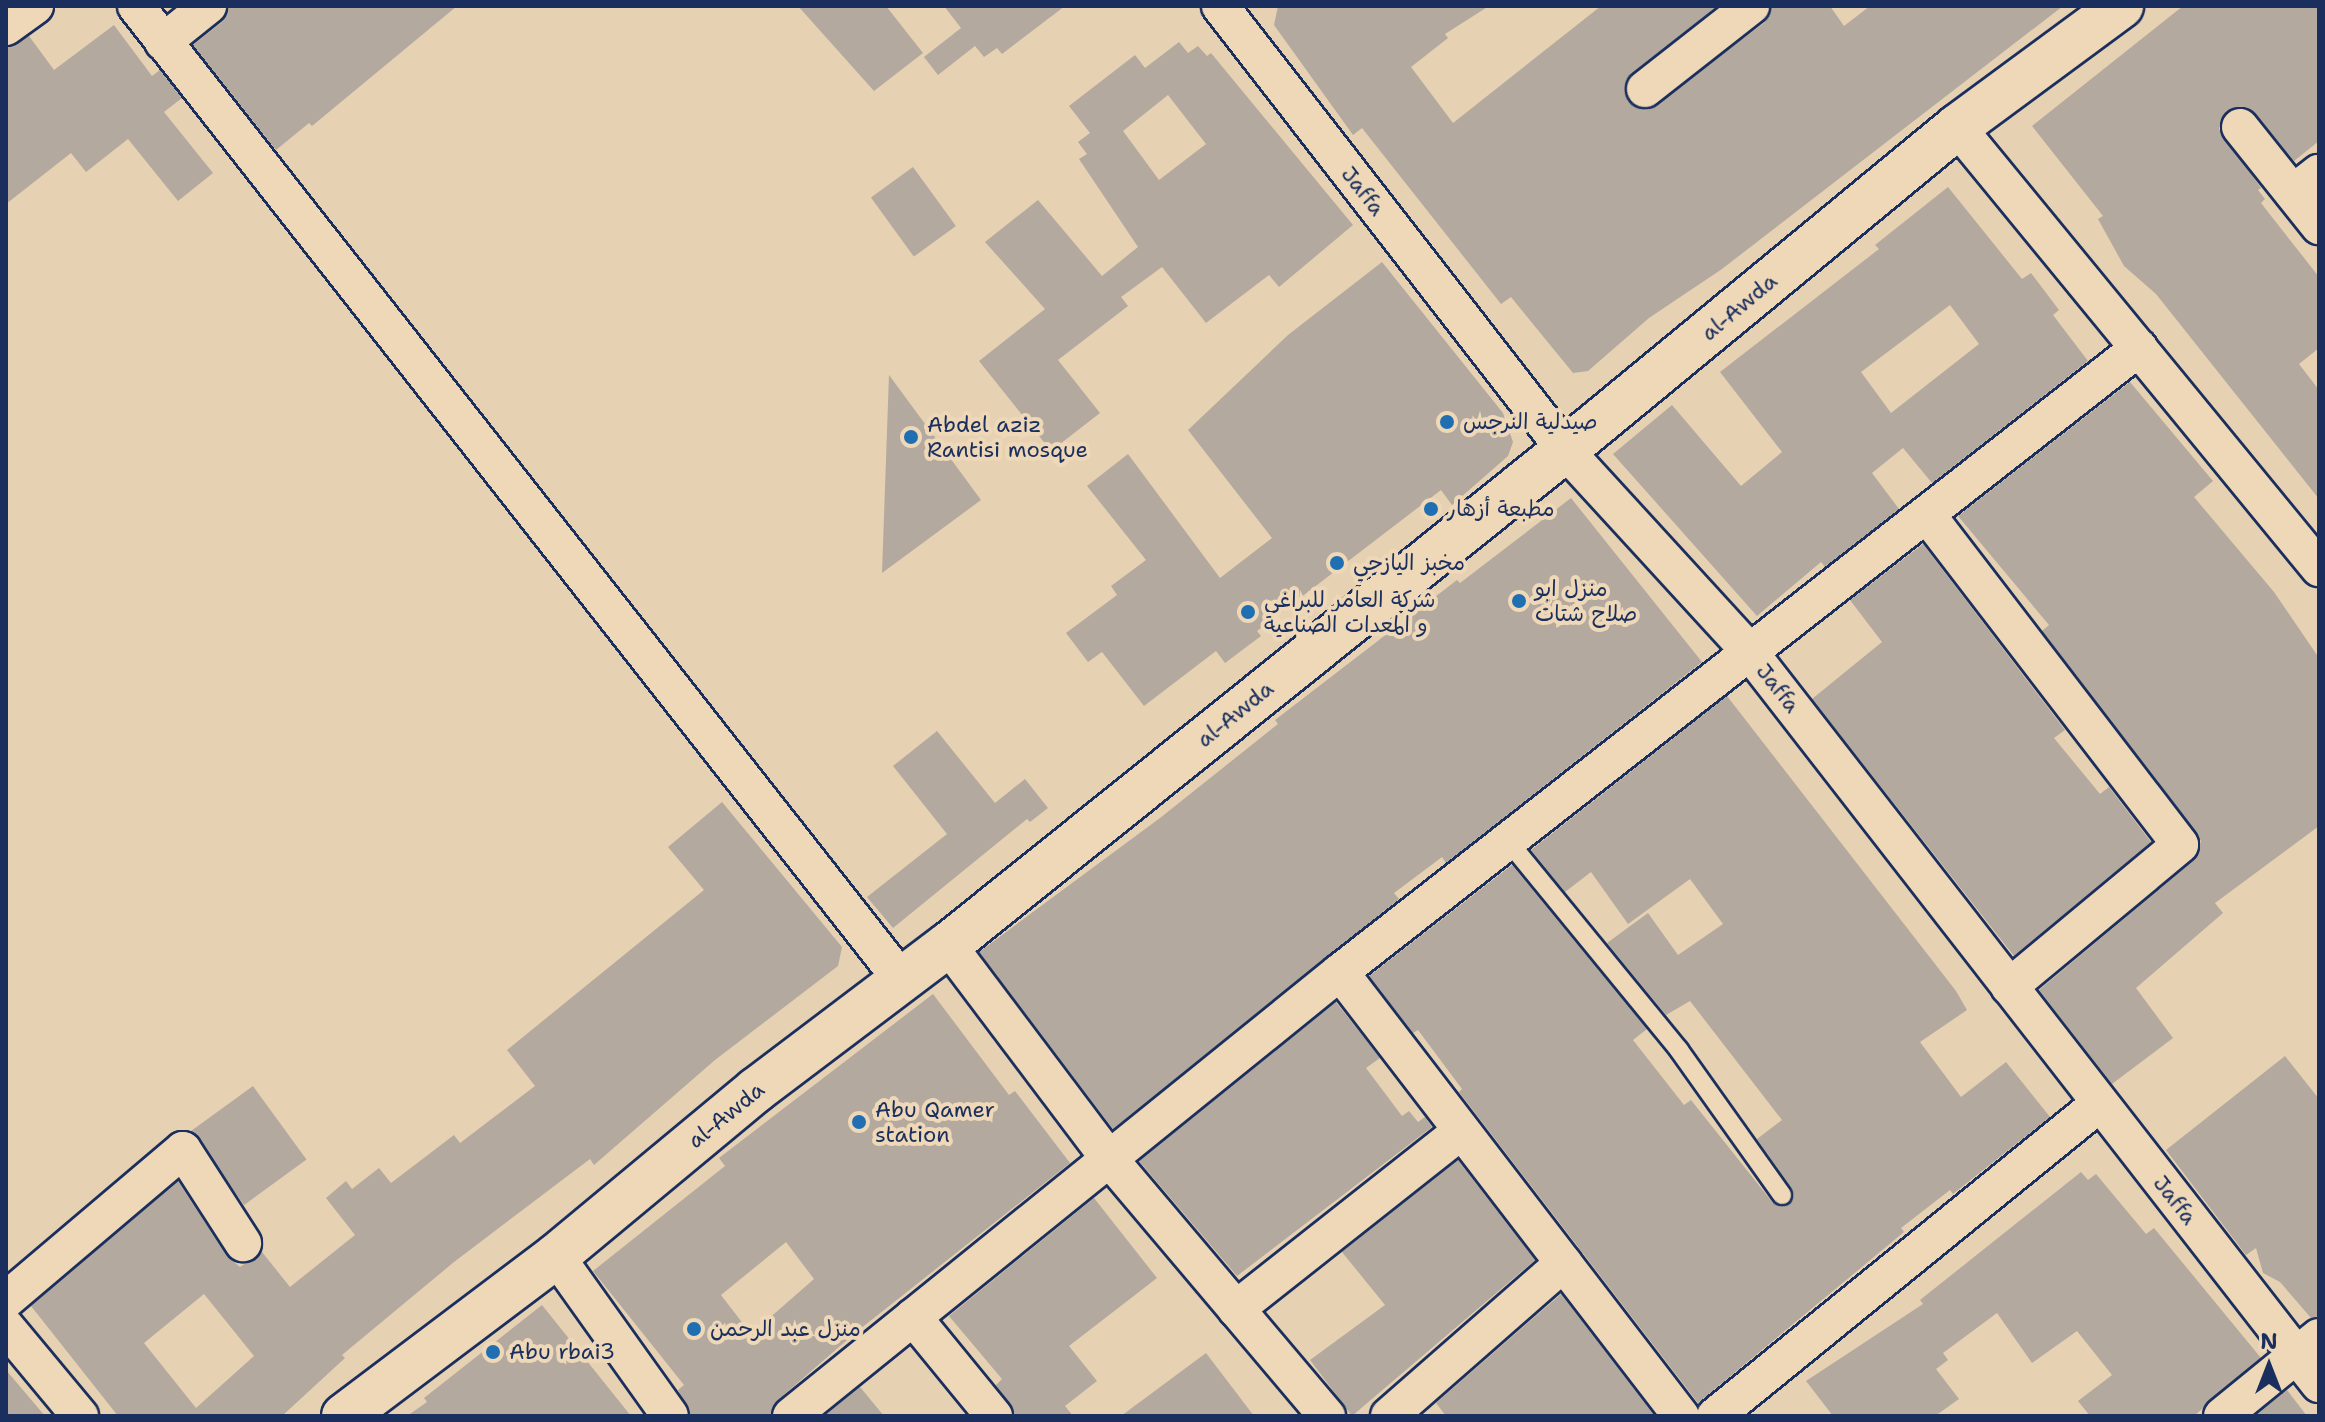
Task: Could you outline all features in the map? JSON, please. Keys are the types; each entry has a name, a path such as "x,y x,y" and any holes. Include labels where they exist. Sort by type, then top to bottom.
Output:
{"main road":[{"name":"al-Awda","path":"344,1416 556,1256 900,978 948,945 1565,450 1957,127 2121,6"}],"street":[{"path":"6,27 35,6"},
{"path":"136,6 900,978"},
{"path":"163,42 208,6"},
{"name":"Jaffa","path":"1220,6 1565,450 1748,650 2099,1104 2308,1346 2319,1384"},
{"path":"1645,89 1751,6"},
{"path":"1957,127 2319,568"},
{"path":"2240,127 2306,183 2319,226"},
{"path":"791,1416 1107,1156 1748,650 1928,516 2139,348"},
{"path":"1928,516 2180,845 2009,987"},
{"path":"948,945 1107,1156 1327,1416"},
{"path":"1340,972 1681,1416"},
{"path":"1715,1416 2099,1104"},
{"path":"1236,1309 1461,1131"},
{"path":"6,1300 183,1150 243,1243"},
{"path":"556,1256 670,1416"},
{"path":"1389,1416 1564,1263"},
{"path":"913,1317 994,1416"},
{"path":"6,1327 80,1416"},
{"path":"2222,1416 2308,1346"}],"lane":[{"path":"1508,841 1679,1050 1782,1195"}],"building":[{"path":"229,6 457,6 312,126 309,123 276,150 193,45 222,22"},
{"path":"798,6 886,6 923,53 874,91"},
{"path":"944,6 1065,6 1002,54 997,48 984,57 975,46 938,75 924,57 961,28"},
{"path":"1278,6 1489,6 1445,34 1448,38 1411,67 1453,123 1601,6 1717,6 1626,80 1628,101 1647,110 1764,23 1772,6 1830,6 1844,26 1870,6 2063,6 1722,269 1649,318 1588,371 1573,373 1511,297 1501,304 1362,128 1353,135 1274,25"},
{"path":"2183,6 2319,6 2319,141 2294,161 2247,107 2226,111 2219,129 2261,188 2258,190 2265,199 2261,203 2319,277 2319,348 2299,364 2319,390 2319,499 2156,294 2124,266 2098,219 2103,216 2032,126"},
{"path":"114,25 152,76 160,70 182,98 164,112 213,173 178,201 128,139 86,172 71,153 6,204 6,48 29,36 54,70"},
{"path":"1179,42 1188,53 1198,46 1207,56 1211,53 1353,225 1279,287 1269,275 1206,323 1162,267 1121,297 1128,306 1058,360 1100,413 1051,451 979,361 1045,309 985,242 1038,200 1102,276 1138,247 1079,159 1087,154 1078,142 1090,133 1069,106 1135,55 1145,68","holes":["1168,95 1206,144 1159,180 1123,131"]},
{"path":"913,167 956,226 914,257 871,198"},
{"path":"1948,187 2022,279 2031,273 2059,310 2053,315 2088,361 1932,483 1903,448 1872,473 1899,509 1825,567 1821,562 1757,616 1613,454 1672,405 1741,486 1782,452 1720,372 1879,249 1875,245","holes":["1950,305 1979,344 1891,413 1861,372"]},
{"path":"1382,262 1503,413 1513,442 1508,456 1452,505 1441,490 1257,631 1261,636 1225,663 1216,651 1144,706 1102,652 1088,662 1066,633 1117,595 1111,586 1146,560 1087,486 1128,454 1220,578 1272,538 1188,430 1288,335"},
{"name":"Abdel aziz Rantisi mosque","path":"889,375 981,500 882,573"},
{"path":"2130,382 2213,481 2194,497 2274,592 2319,658 2319,826 2215,903 2223,913 2136,988 2173,1038 2112,1084 2039,990 2193,861 2201,841 2042,631 2049,625 1958,516"},
{"path":"1571,498 1702,662 1446,863 1442,857 1394,893 1399,899 1113,1129 979,952 1160,818 1278,724 1275,720 1457,580 1460,583"},
{"path":"1923,544 2065,730 2054,738 2100,794 2109,787 2151,842 2014,956 1812,699 1882,642 1850,600"},
{"path":"1727,696 1956,991 1967,1010 1920,1042 1961,1097 2006,1062 2050,1117 1953,1194 1950,1190 1901,1228 1904,1232 1698,1403 1459,1092 1462,1089 1418,1030 1413,1033 1369,976 1512,865 1647,1029 1633,1040 1684,1105 1691,1100 1773,1203 1790,1204 1792,1189 1757,1139 1782,1120 1690,1001 1666,1015 1607,943 1648,913 1678,955 1723,924 1690,879 1628,924 1591,872 1565,892 1531,850"},
{"path":"937,731 995,803 1025,779 1048,808 1030,822 1027,819 893,928 867,897 947,834 893,766"},
{"path":"722,802 842,947 838,966 715,1060 594,1165 590,1159 454,1262 342,1355 345,1358 282,1416 118,1416 31,1306 178,1181 226,1255 240,1267 262,1252 290,1287 355,1235 326,1198 346,1181 352,1189 379,1168 391,1183 454,1135 460,1143 535,1086 507,1050 704,890 668,847","holes":["204,1294 254,1356 196,1408 144,1343"]},
{"path":"933,994 1009,1095 1015,1091 1070,1163 855,1333 778,1400 770,1416 691,1416 678,1390 684,1385 593,1271 725,1166 719,1158","holes":["786,1242 814,1279 751,1334 721,1295"]},
{"path":"1336,1002 1380,1058 1366,1068 1402,1116 1409,1111 1418,1122 1425,1117 1432,1127 1237,1276 1139,1161"},
{"path":"2285,1056 2319,1099 2319,1316 2311,1318 2280,1282 2263,1273 2256,1248 2246,1255 2166,1150"},
{"path":"253,1086 306,1160 244,1205 191,1131"},
{"path":"1458,1160 1535,1260 1352,1416 1310,1360 1385,1305 1342,1252"},
{"path":"2081,1172 2088,1180 2096,1174 2146,1234 2154,1228 2261,1358 2194,1416 2090,1416 2078,1401 2112,1375 2077,1331 2032,1363 1997,1313 1943,1353 1948,1360 1936,1369 1959,1399 1935,1416 1833,1416 1806,1381 1923,1304 1920,1300"},
{"path":"1094,1198 1157,1278 1069,1346 1097,1381 1065,1406 1073,1416 1014,1416 996,1385 1002,1379 949,1316"},
{"path":"1561,1294 1655,1416 1446,1416 1436,1403"},
{"path":"542,1305 631,1416 407,1416 427,1402 424,1398"},
{"path":"1206,1353 1254,1416 1121,1416"},
{"path":"6,1370 45,1416 6,1416"},
{"path":"860,1387 884,1416 824,1416"},
{"path":"2287,1390 2307,1416 2255,1416"}],"place":[{"name":"صيدلية النرجس","path":"1447,422"},
{"name":"Abdel aziz Rantisi mosque","path":"911,437"},
{"name":"مطبعة أزهار","path":"1431,509"},
{"name":"مخبز اليازجي","path":"1337,563"},
{"name":"منزل ابو صلاح شتات","path":"1519,601"},
{"name":"شركة العامر للبراغي و المعدات الصناعية","path":"1248,612"},
{"name":"Abu Qamer station","path":"859,1122"},
{"name":"منزل عبد الرحمن","path":"694,1329"},
{"name":"Abu rbai3","path":"493,1352"}]}
